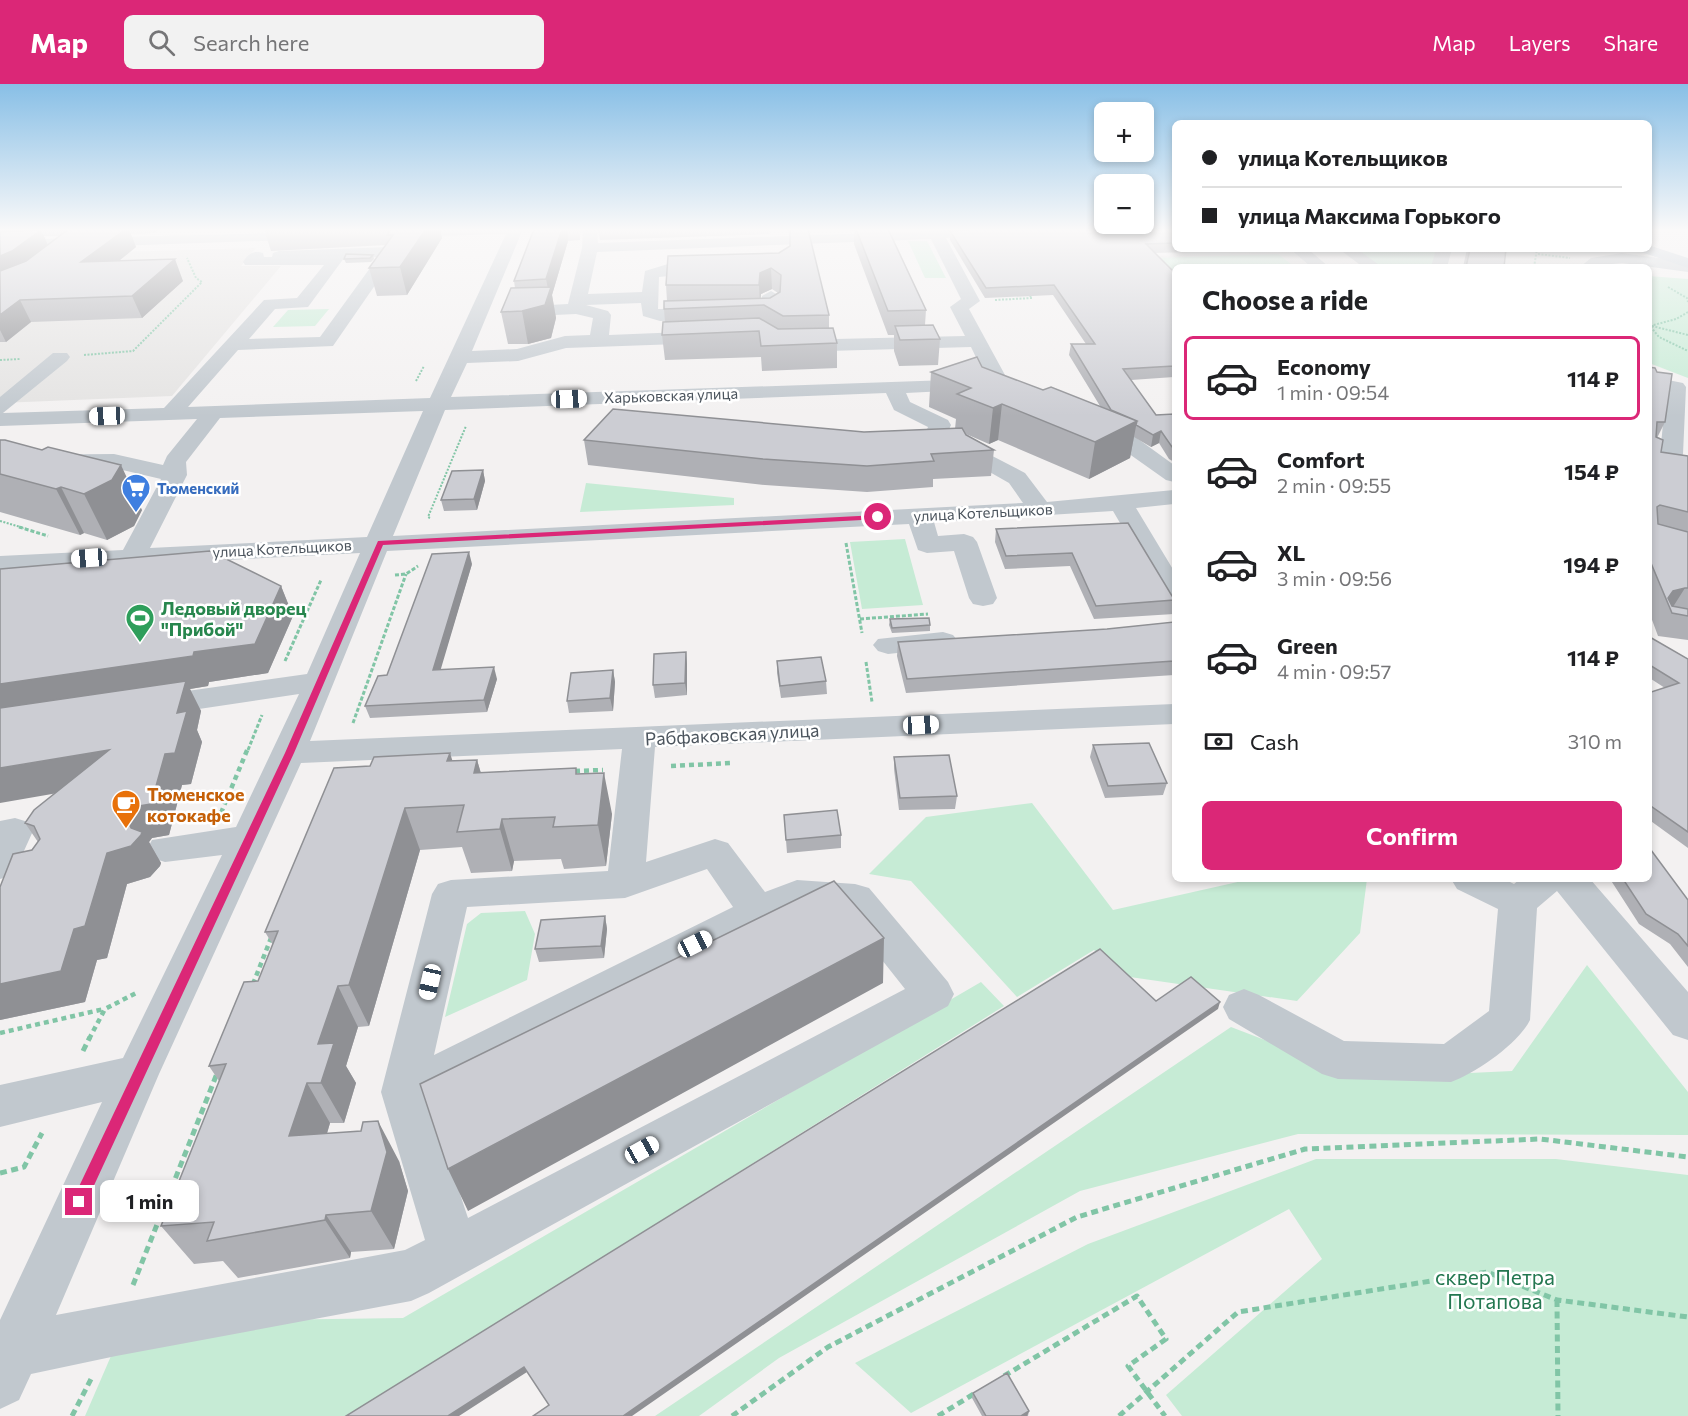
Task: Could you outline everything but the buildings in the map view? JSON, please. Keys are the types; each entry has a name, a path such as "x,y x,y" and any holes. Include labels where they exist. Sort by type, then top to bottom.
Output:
{"street":[{"path":"171,413 270,304 302,303 312,291"},
{"path":"233,345 326,342 362,291"},
{"path":"4,1362 137,1074 290,753 437,403 490,291"},
{"path":"577,305 580,291"},
{"path":"650,291 649,312 660,316 770,313 771,291"},
{"path":"966,291 971,301 959,307 995,375 985,383"},
{"path":"479,314 650,297"},
{"path":"577,305 602,315 599,341"},
{"path":"460,357 519,355 565,342 729,337"},
{"path":"772,341 779,346 802,346 976,341"},
{"path":"0,408 60,357"},
{"name":"Харьковская улица","path":"0,420 985,383 1017,388"},
{"path":"1652,383 1676,387 1672,454 1652,451"},
{"path":"876,446 917,443 934,439 940,425 901,406 894,387"},
{"path":"589,398 605,421"},
{"path":"133,556 175,475 175,462 214,412"},
{"path":"1076,414 1126,441 1172,474"},
{"path":"973,453 1017,478 1040,509"},
{"path":"0,462 114,461 175,475"},
{"path":"1652,466 1688,472"},
{"name":"улица Котельщиков","path":"0,564 1040,509 1121,504 1172,497"},
{"path":"1121,504 1172,589"},
{"path":"920,515 927,545 963,542 983,598"},
{"path":"888,645 974,639"},
{"path":"125,710 320,681"},
{"name":"Рабфаковская улица","path":"290,753 1172,714"},
{"path":"625,884 639,739"},
{"path":"0,834 15,831 10,871"},
{"path":"165,849 251,838"},
{"path":"454,1251 404,1092 451,894 625,884 715,852 758,912"},
{"path":"1244,1007 1338,1060 1451,1064 1509,1020 1532,891 1486,882"},
{"path":"1571,882 1688,1022"},
{"path":"4,1362 116,1329 411,1275 933,994 855,898 798,894 758,912 404,1092"},
{"path":"0,1106 137,1074"}],"path":[{"path":"60,357 133,351 193,291"},
{"path":"971,301 1032,298 1027,291"},
{"path":"1652,325 1676,319 1688,312"},
{"path":"1652,327 1688,335"},
{"path":"1652,329 1659,336 1688,351"},
{"path":"1680,348 1688,345"},
{"path":"407,384 416,381 449,380"},
{"path":"0,521 49,536"},
{"path":"343,752 406,574"},
{"path":"209,843 273,688 321,580"},
{"path":"860,619 931,614"},
{"path":"252,986 274,930"},
{"path":"0,1033 105,1009 141,990"},
{"path":"0,1173 24,1167 105,1009"},
{"path":"72,1416 116,1329 221,1063"},
{"path":"735,1415 828,1347 1077,1217 1305,1149 1540,1139 1688,1158"},
{"path":"1119,1416 1146,1390 1238,1312 1487,1272 1557,1300 1688,1317"},
{"path":"998,1380 1137,1296 1166,1339 1128,1366 1165,1416"},
{"path":"1557,1300 1558,1416"},
{"path":"938,1416 988,1386"}],"shaded area":[{"path":"17,291 260,291 172,396 0,403 0,301"}],"green space":[{"path":"1652,291 1688,291 1688,378 1652,364"},
{"path":"329,309 315,326 273,327 288,310"},
{"path":"586,483 734,498 734,505 580,512"},
{"path":"905,539 923,605 862,609 850,542"},
{"path":"1032,803 1113,910 1238,882 1367,882 1360,933 1297,1001 1130,977 1094,950 1017,997 911,881 869,874 926,817"},
{"path":"525,911 535,934 527,980 445,1017 467,924 481,913"},
{"path":"1587,965 1688,1092 1688,1135 1298,1134 1080,1191 779,1358 699,1416 655,1416 1231,1027 1364,1078 1512,1071"},
{"path":"981,982 1004,1006 349,1416 85,1416 111,1356 261,1320 403,1318"},
{"name":"сквер Петра Потапова","path":"1316,1159 1556,1159 1688,1175 1688,1416 1182,1416 1166,1395 1322,1259 1289,1209 911,1413 855,1363 1088,1244"}],"place":[{"name":"Тюменский","path":"136,514"},
{"name":"Ледовый дворец \"Прибой\"","path":"140,644"},
{"name":"Тюменское котокафе","path":"126,830"}],"route":[{"path":"79,1202 137,1074 290,753 380,543 878,517"}]}
